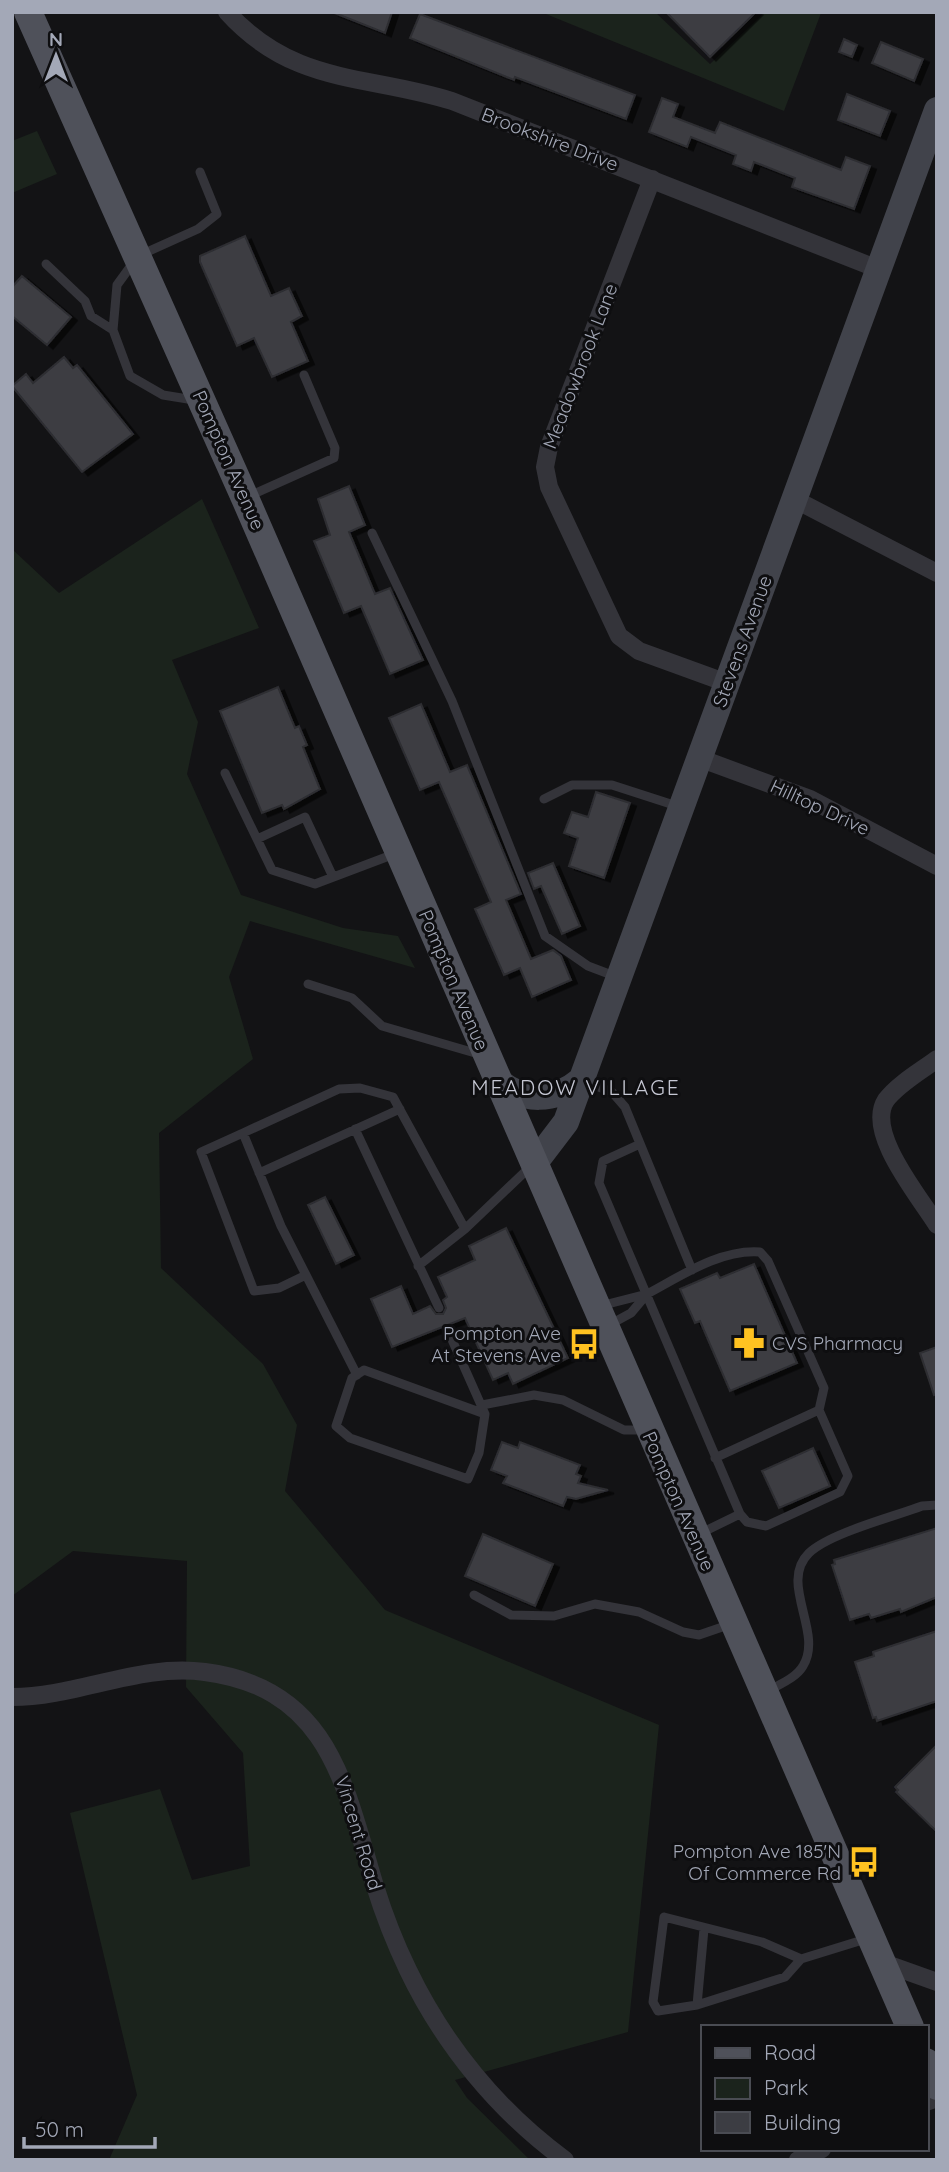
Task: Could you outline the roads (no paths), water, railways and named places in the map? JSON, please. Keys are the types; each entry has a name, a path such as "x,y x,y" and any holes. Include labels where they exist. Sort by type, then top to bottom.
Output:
{"main road":[{"name":"Pompton Avenue","path":"29,12 245,498 909,2025"},
{"name":"Stevens Avenue","path":"534,1164 566,1122 937,110"},
{"path":"492,1068 513,1091 541,1098 563,1093 581,1080"},
{"path":"928,2066 937,2086"}],"street":[{"name":"Brookshire Drive","path":"227,12 274,52 316,72 407,88 452,101 878,269"},
{"name":"Meadowbrook Lane","path":"652,179 548,447 546,477 620,636 639,652 727,683"},
{"path":"794,499 937,573"},
{"name":"Hilltop Drive","path":"699,758 810,799 937,866"},
{"path":"937,1059 888,1098 879,1121 883,1138 937,1225"},
{"name":"Vincent Road","path":"12,1697 53,1695 146,1674 185,1670 243,1681 293,1710 319,1737 340,1769 386,1917 425,2001 492,2096 528,2131 565,2160"},
{"path":"876,1950 937,1982"},
{"path":"798,2160 818,2151"}],"lane":[{"path":"200,172 217,214 198,229 138,256 117,285 113,330 130,376 163,395 203,402"},
{"path":"46,264 85,301 91,316 113,330"},
{"path":"245,498 334,458 335,448 304,374"},
{"path":"372,533 452,701 545,936 588,966 619,977"},
{"path":"225,773 272,870 315,884 398,852"},
{"path":"544,799 572,785 612,785 681,807"},
{"path":"257,839 305,817 333,877"},
{"path":"308,984 352,998 382,1026 492,1068"},
{"path":"581,1080 612,1092 635,1123 640,1144 692,1270"},
{"path":"306,1275 279,1288 254,1291 201,1152 340,1089 360,1088 393,1097 465,1229"},
{"path":"259,1173 400,1109"},
{"path":"355,1129 439,1308"},
{"path":"243,1133 306,1275 357,1375"},
{"path":"600,1317 631,1313 647,1294 705,1263 750,1251 760,1252 768,1261 824,1388 820,1410 848,1476 845,1488 766,1526 747,1522 740,1514 715,1458 647,1294 599,1183 603,1161 640,1144"},
{"path":"418,1266 465,1229 534,1164"},
{"path":"600,1317 631,1295 647,1294"},
{"path":"449,1333 483,1410 479,1453 468,1479 350,1438 336,1426 352,1378 364,1370 483,1410 534,1395 563,1401 624,1430 649,1430"},
{"path":"715,1458 820,1410"},
{"path":"764,1693 791,1678 802,1668 809,1653 810,1637 799,1579 806,1555 828,1541 922,1506 937,1505"},
{"path":"695,1536 740,1514"},
{"path":"474,1595 511,1615 554,1616 595,1604 639,1612 683,1632 699,1635 733,1623"},
{"path":"801,1959 785,1978 697,2005 658,2011 653,2001 664,1917 762,1942 801,1959 876,1950"},
{"path":"697,2005 704,1929"}],"place":[{"name":"CVS Pharmacy","path":"749,1343"},
{"name":"Pompton Ave At Stevens Ave","path":"584,1344"},
{"name":"Pompton Ave 185'N Of Commerce Rd","path":"864,1862"}],"district":[{"name":"MEADOW VILLAGE","path":"576,1087"}]}
